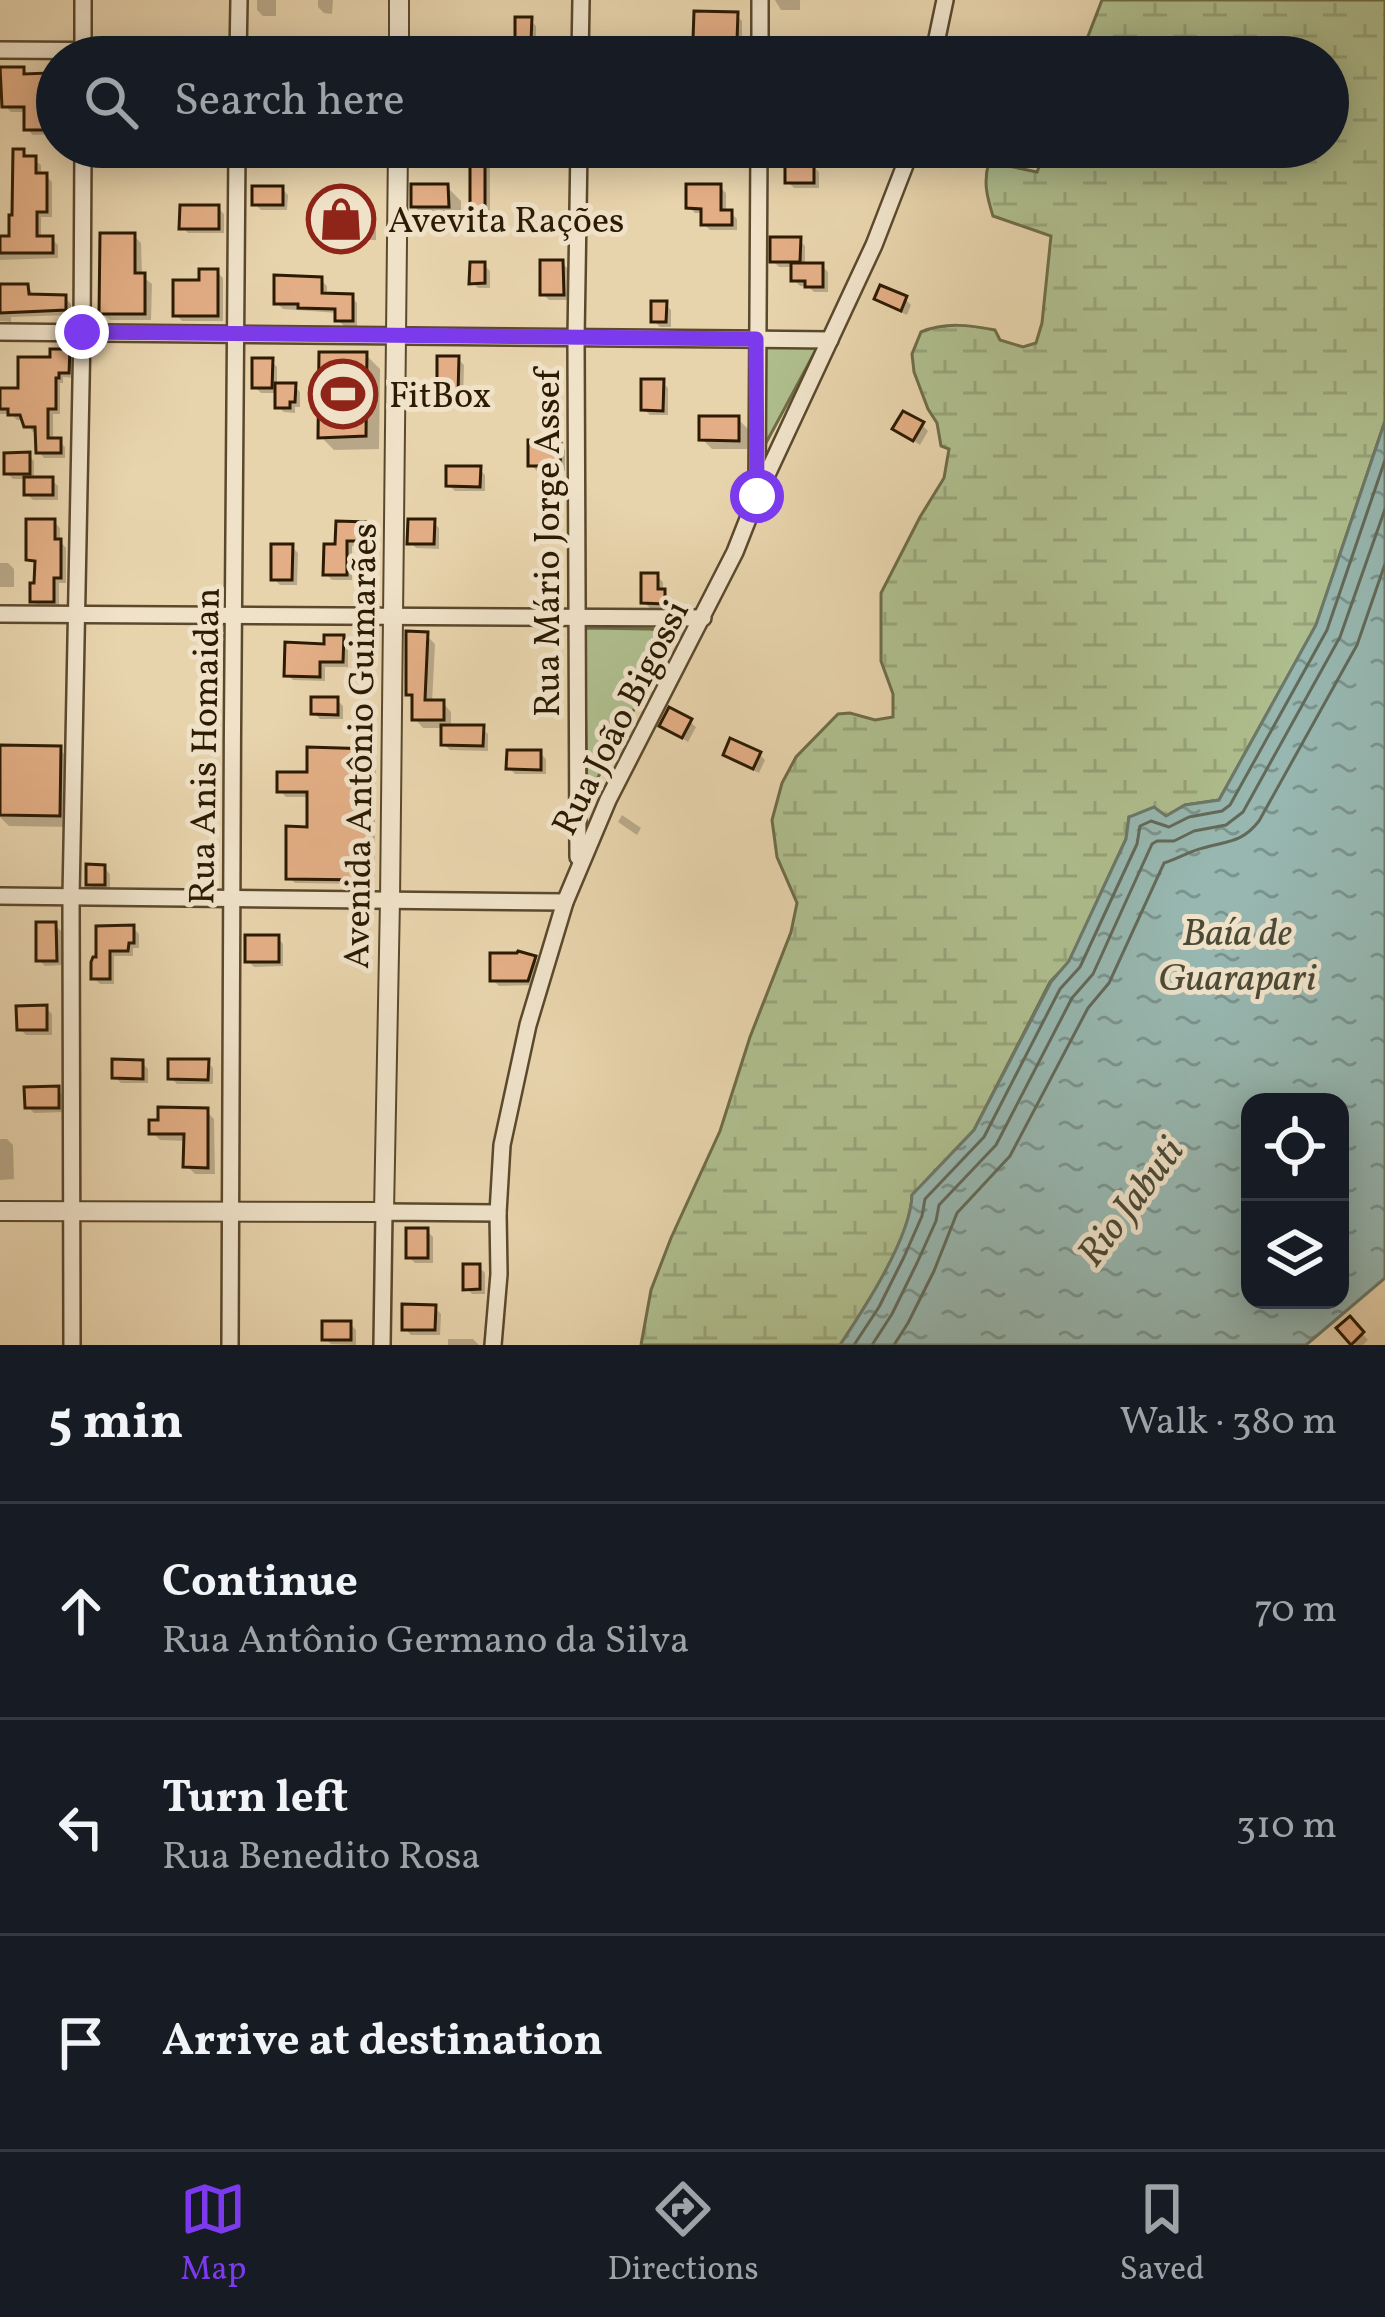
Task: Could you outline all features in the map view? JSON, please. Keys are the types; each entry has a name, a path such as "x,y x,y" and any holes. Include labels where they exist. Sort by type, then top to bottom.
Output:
{"street":[{"path":"83,0 83,36"},
{"path":"238,0 238,36"},
{"path":"399,0 399,36"},
{"path":"580,36 581,0"},
{"path":"760,0 760,36"},
{"path":"937,36 945,0"},
{"path":"0,50 36,52"},
{"path":"72,1345 71,897 82,168"},
{"name":"Rua Anis Homaidan","path":"230,1345 237,168"},
{"name":"Avenida Antônio Guimarães","path":"382,1345 398,168"},
{"name":"Rua Mário Jorge Assef","path":"578,866 579,168"},
{"path":"757,496 759,168"},
{"name":"Rua João Bigossi","path":"493,1345 502,1144 528,1025 565,902 608,800 748,523 874,245 904,168"},
{"path":"0,332 830,340"},
{"path":"0,614 703,618"},
{"path":"0,896 565,902"},
{"path":"0,1211 498,1213"}],"green space":[{"path":"1102,0 1385,0 1385,421 1316,625 1219,800 1185,805 1166,816 1129,817 1126,839 1069,962 1050,982 974,1130 912,1195 895,1252 840,1345 641,1345 651,1290 720,1131 791,932 797,903 777,857 772,820 782,783 796,757 838,714 875,720 893,717 893,694 881,661 881,593 944,478 949,449 941,446 912,354 921,332 930,329 958,325 995,330 1000,340 1023,347 1036,343 1042,323 1051,236 993,216 986,189 988,168 1037,172 1039,168 1349,168 1349,36 1088,36"},
{"path":"762,345 817,348 766,443"},
{"path":"584,628 674,634 587,798"}],"water":[{"name":"Baía de Guarapari","path":"1385,421 1385,1278 1349,1309 1349,1093 1241,1093 1241,1309 1348,1309 1306,1345 840,1345 895,1251 912,1195 974,1130 1051,982 1069,961 1126,839 1129,817 1154,807 1166,816 1185,805 1219,800 1316,625"}],"building":[{"path":"694,11 738,12 737,36 693,36"},
{"path":"515,17 532,17 531,36 515,36"},
{"path":"0,67 24,67 24,74 36,74 36,130 24,130 24,107 2,107"},
{"path":"13,149 36,156 36,173 47,173 47,212 37,212 37,236 53,236 53,253 0,253 0,236 9,236 12,215"},
{"path":"470,168 485,168 485,209 470,208"},
{"path":"785,168 814,168 814,183 785,183"},
{"path":"411,184 448,184 449,207 411,207"},
{"path":"686,184 721,184 721,210 732,210 732,225 701,225 701,209 686,208"},
{"path":"252,186 283,186 283,205 252,205"},
{"path":"180,205 219,205 219,229 179,229"},
{"name":"Avevita Rações","path":"314,207 368,208 367,231 314,231"},
{"path":"100,233 135,233 135,273 145,273 145,314 99,314"},
{"path":"770,237 801,237 800,262 770,262"},
{"path":"540,260 563,260 564,295 540,295"},
{"path":"470,262 485,262 485,283 469,284"},
{"path":"791,263 823,263 823,287 791,281"},
{"path":"199,269 218,269 218,316 173,316 173,280 199,280"},
{"path":"274,275 322,277 322,293 353,294 353,321 335,321 335,309 274,304"},
{"path":"0,284 28,284 29,294 66,295 66,310 0,313"},
{"path":"880,285 907,296 901,311 874,299"},
{"path":"651,301 667,301 666,322 651,322"},
{"path":"50,349 70,349 69,373 56,378 56,409 48,409 48,438 61,438 61,453 36,453 35,427 24,427 20,415 0,409 0,388 18,388 18,357 50,357"},
{"name":"FitBox","path":"319,352 367,352 366,436 318,438"},
{"path":"437,356 459,356 458,394 437,394"},
{"path":"252,358 273,358 272,388 252,388"},
{"path":"641,379 664,379 663,411 641,410"},
{"path":"275,383 296,383 290,408 275,408"},
{"path":"903,411 924,422 913,441 892,429"},
{"path":"699,416 739,416 739,441 699,440"},
{"path":"528,440 561,441 560,466 528,466"},
{"path":"30,452 30,474 4,474 4,453"},
{"path":"446,466 481,466 480,487 446,486"},
{"path":"24,477 53,477 53,495 24,495"},
{"path":"26,519 55,519 55,539 61,539 61,578 54,578 54,602 30,602 35,561 26,560"},
{"path":"408,519 435,519 434,544 407,544"},
{"path":"336,521 369,522 369,541 347,541 347,575 323,575 324,544 335,544"},
{"path":"271,544 293,544 292,580 271,580"},
{"path":"641,573 658,573 665,604 641,603"},
{"path":"406,631 428,632 425,700 444,700 444,720 412,720 412,695 406,695"},
{"path":"324,635 344,635 343,662 320,662 320,677 284,676 285,642 324,644"},
{"path":"311,697 338,697 338,715 311,714"},
{"path":"669,707 692,719 682,738 659,726"},
{"path":"441,725 484,725 483,746 441,745"},
{"path":"730,738 761,752 753,769 723,755"},
{"path":"0,745 61,746 60,816 0,815"},
{"path":"307,747 371,749 369,880 286,879 286,826 307,827 307,792 277,792 277,772 307,772"},
{"path":"507,750 541,750 541,770 506,769"},
{"path":"86,864 105,865 105,885 86,885"},
{"path":"36,922 56,922 57,961 36,961"},
{"path":"134,925 134,943 129,943 128,951 110,951 110,979 91,979 96,926"},
{"path":"245,935 279,935 279,962 245,962"},
{"path":"518,951 536,956 528,981 490,981 490,953"},
{"path":"47,1005 47,1030 17,1030 16,1006"},
{"path":"112,1059 143,1060 143,1079 112,1078"},
{"path":"168,1059 209,1059 208,1080 168,1079"},
{"path":"59,1086 59,1108 25,1108 24,1087"},
{"path":"158,1107 208,1108 208,1168 183,1167 184,1134 149,1134 149,1120 158,1120"},
{"path":"406,1228 428,1228 428,1258 406,1258"},
{"path":"463,1264 480,1264 480,1289 463,1290"},
{"path":"402,1304 436,1305 435,1330 402,1330"},
{"path":"1350,1316 1364,1332 1351,1345 1336,1328"},
{"path":"322,1321 351,1321 351,1340 322,1340"}],"place":[{"name":"Avevita Rações","path":"341,219"},
{"name":"FitBox","path":"343,394"}],"route":[{"path":"82,332 756,339 757,496"}],"water label":[{"name":"Rio Jabuti","path":"1129,1201"}]}
